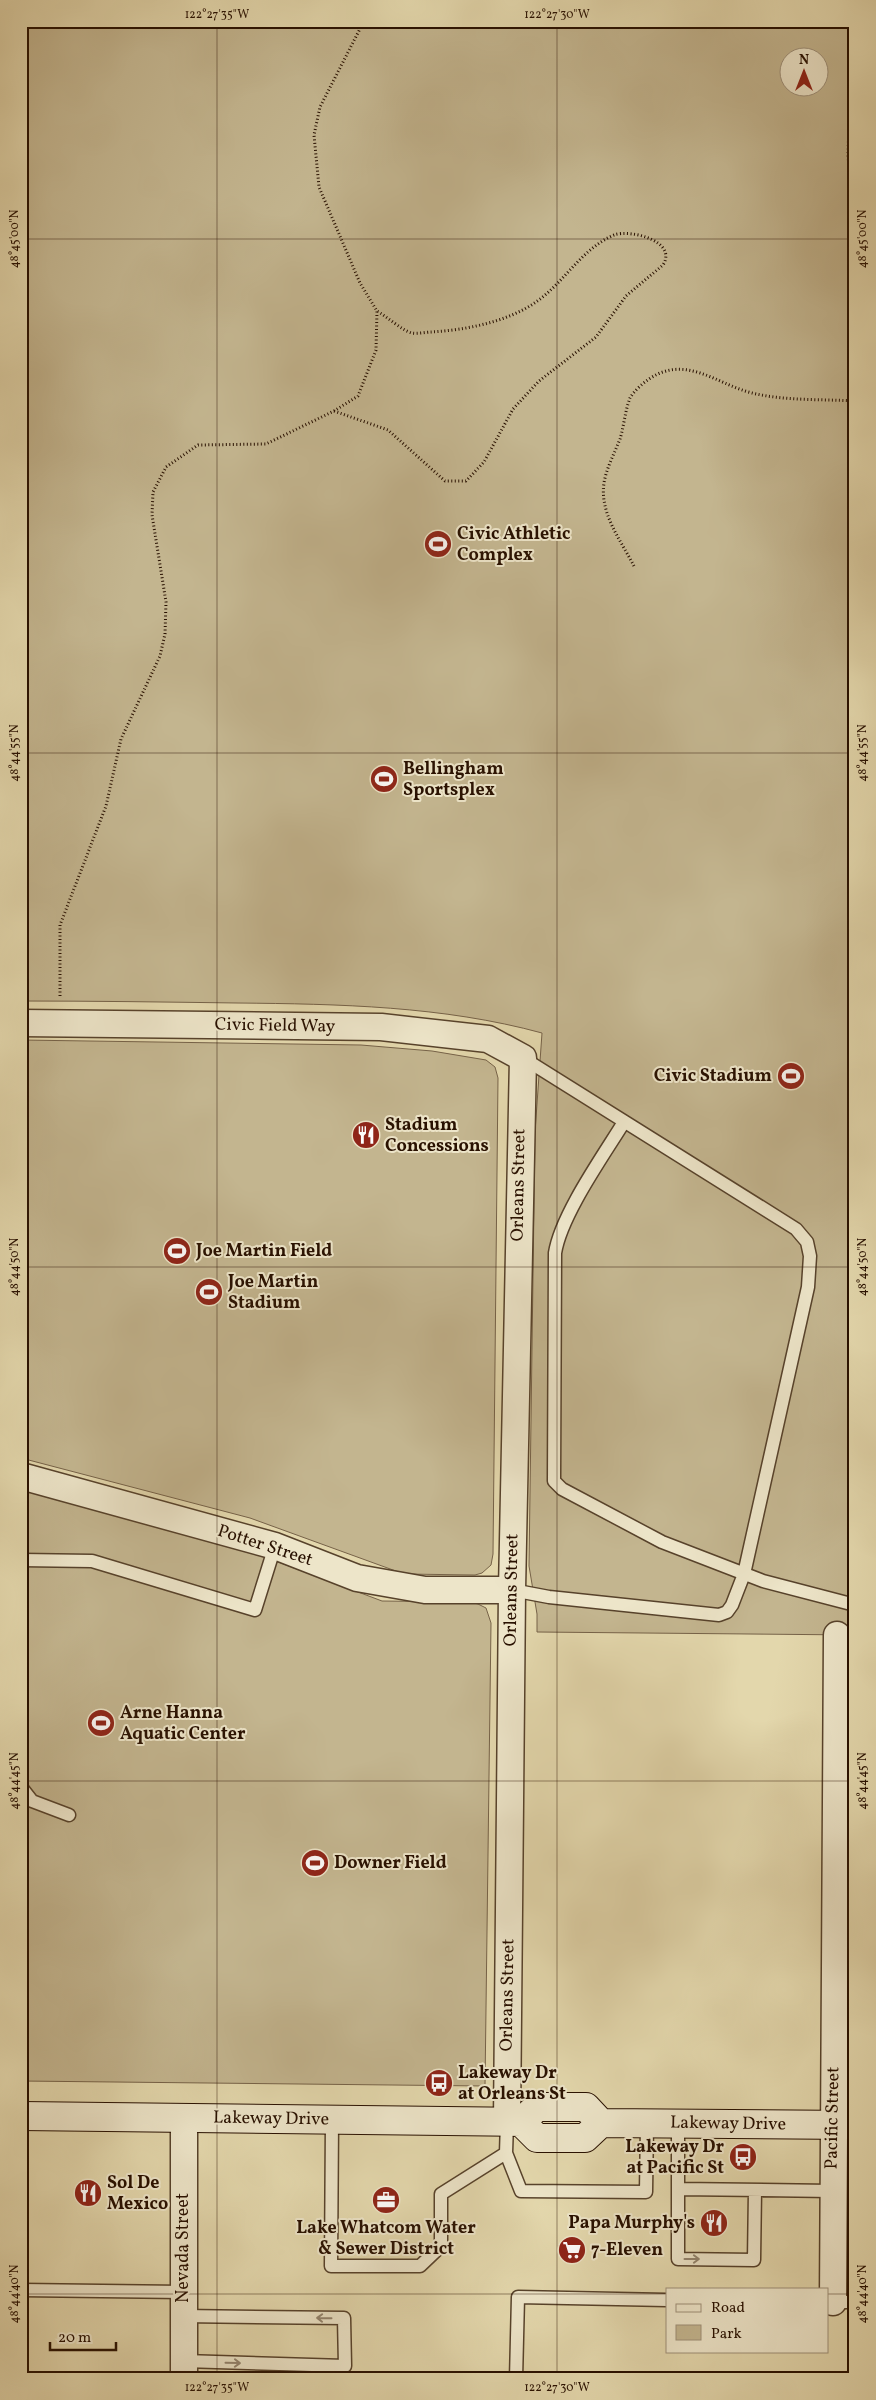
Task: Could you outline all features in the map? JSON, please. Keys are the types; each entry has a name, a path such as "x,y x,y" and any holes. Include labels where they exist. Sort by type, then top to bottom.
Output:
{"main road":[{"name":"Lakeway Drive","path":"21,2116 514,2122 537,2107 586,2107 601,2123 844,2125"}],"street":[{"name":"Civic Field Way","path":"21,1023 381,1027 488,1040 523,1058"},
{"name":"Orleans Street","path":"514,2122 512,1590 523,1058"},
{"name":"Potter Street","path":"21,1476 275,1546 367,1580 425,1590 512,1590"},
{"name":"Pacific Street","path":"837,1635 844,1970 844,2125 832,2191 838,2302"},
{"name":"Nevada Street","path":"184,2118 184,2370"}],"lane":[{"path":"512,1590 549,1597 719,1615 727,1612 732,1605 744,1574 808,1287 810,1256 807,1242 796,1229 523,1058"},
{"path":"624,1122 568,1217 557,1242 555,1252 554,1482 562,1489 662,1542 744,1574 855,1605"},
{"path":"21,1560 92,1561 254,1610 275,1546"},
{"path":"21,1787 32,1802 69,1815"},
{"path":"332,2120 331,2266 420,2266 441,2246 441,2194 506,2153"},
{"path":"514,2122 506,2153 521,2191 646,2192 647,2123"},
{"path":"678,2124 678,2259 754,2260 754,2190"},
{"path":"678,2190 832,2191"},
{"path":"21,2290 344,2318 345,2366 184,2370"},
{"path":"516,2379 518,2298 666,2300"}],"path":[{"path":"334,411 388,430 445,481 466,481 484,462 513,409 539,381 596,337 626,296 663,264 666,259 666,252 656,241 626,233 614,235 584,255 537,302 507,317 460,331 412,333 377,311 360,283 319,186 314,136 320,107 364,21"},
{"path":"855,72 849,119 848,158 855,189"},
{"path":"60,996 60,925 106,806 120,739 160,656 165,634 166,602 152,515 153,492 166,466 198,446 266,444 334,411 358,396 376,350 377,311"},
{"path":"634,566 605,510 603,495 605,479 620,439 630,398 642,384 656,374 676,368 700,372 761,395 855,401"}],"green space":[{"name":"Civic Athletic Complex","path":"21,21 855,21 855,1635 537,1632 537,1614 529,1566 535,1132 542,1033 467,1017 391,1008 275,1003 21,1001"},
{"name":"Joe Martin Stadium","path":"21,1040 361,1045 432,1051 486,1060 495,1067 498,1078 493,1554 491,1565 482,1573 475,1575 404,1574 250,1518 21,1458"},
{"path":"21,1488 257,1554 382,1601 470,1602 486,1608 491,1623 485,2086 21,2081"}],"place":[{"name":"Civic Athletic Complex","path":"438,544"},
{"name":"Bellingham Sportsplex","path":"384,779"},
{"name":"Civic Stadium","path":"791,1076"},
{"name":"Stadium Concessions","path":"366,1135"},
{"name":"Joe Martin Field","path":"177,1251"},
{"name":"Joe Martin Stadium","path":"209,1292"},
{"name":"Arne Hanna Aquatic Center","path":"101,1723"},
{"name":"Downer Field","path":"315,1863"},
{"name":"Lakeway Dr at Orleans St","path":"439,2083"},
{"name":"Lakeway Dr at Pacific St","path":"743,2157"},
{"name":"Sol De Mexico","path":"88,2193"},
{"name":"Lake Whatcom Water & Sewer District","path":"386,2200"},
{"name":"Papa Murphy's","path":"714,2223"},
{"name":"7-Eleven","path":"572,2250"}]}
